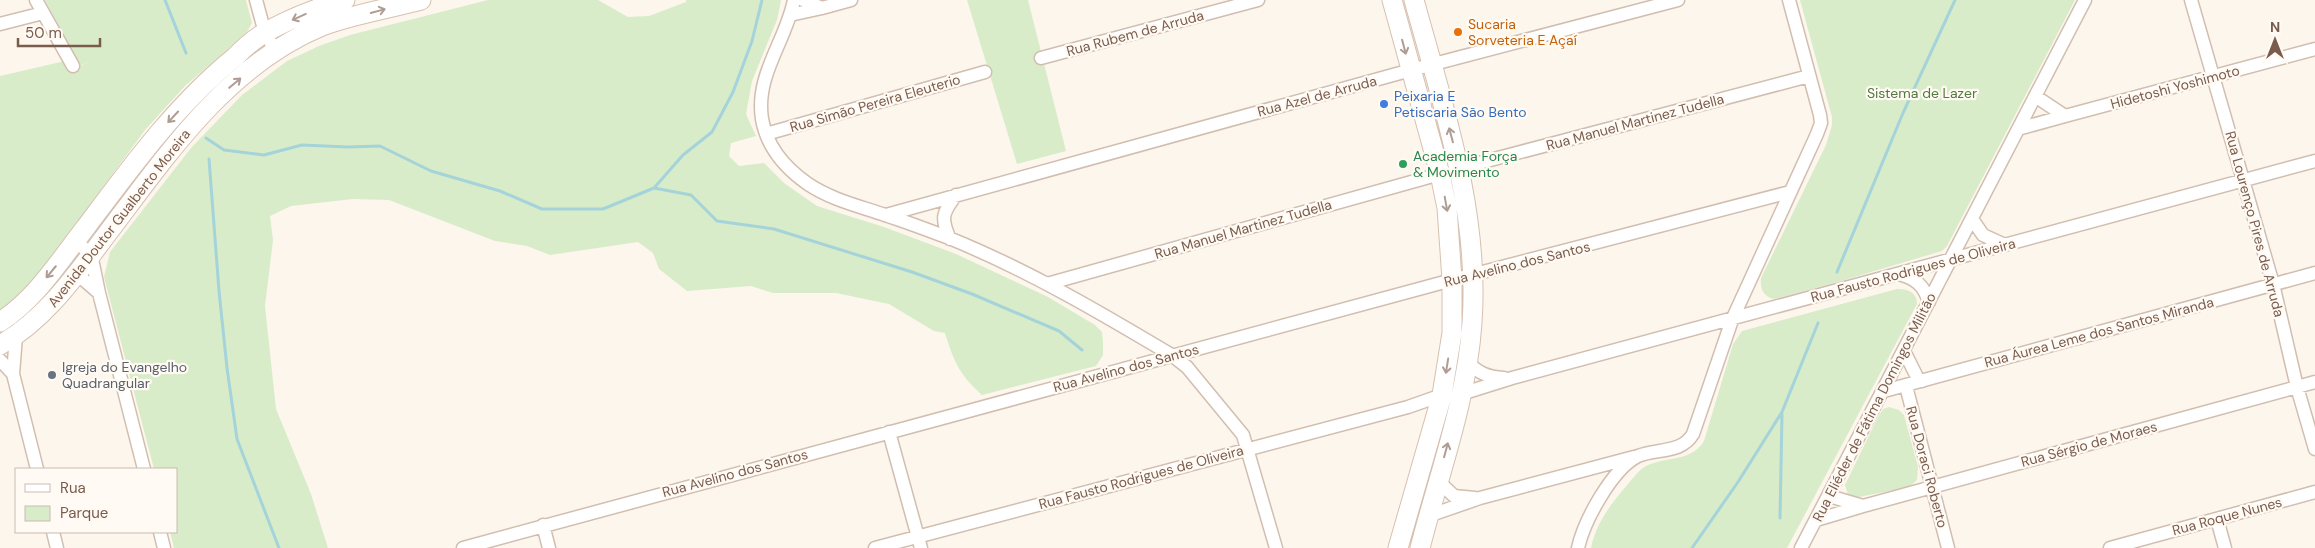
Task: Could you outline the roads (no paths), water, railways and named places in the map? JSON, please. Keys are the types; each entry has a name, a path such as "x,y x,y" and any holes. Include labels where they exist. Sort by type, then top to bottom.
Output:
{"main road":[{"name":"Avenida Doutor Gualberto Moreira","path":"0,322 13,314 35,291 154,137 218,70 265,33 324,6 344,0"},
{"name":"Avenida Doutor Gualberto Moreira","path":"8,341 42,314 91,254 180,138 228,90 275,50 322,26 421,0"},
{"path":"1392,0 1440,174 1446,208 1452,280 1452,333 1442,395 1398,548"},
{"path":"1414,0 1460,168 1469,223 1473,276 1472,323 1461,394 1420,548"},
{"path":"1408,511 1428,516"}],"street":[{"path":"36,0 73,66"},
{"path":"256,0 265,33 275,50"},
{"path":"794,0 790,16 764,82 761,106 766,134 785,166 808,184 842,202 886,215 950,239 1047,284 1173,356 1187,367 1243,435 1276,548"},
{"path":"803,0 822,8"},
{"path":"790,16 851,0"},
{"name":"Rua Rubem de Arruda","path":"1041,58 1258,0"},
{"name":"Rua Azel de Arruda","path":"886,215 1410,70 1678,0"},
{"path":"1428,516 1480,498 1680,446 1689,441 1732,320 1821,123 1818,104 1789,0"},
{"name":"Rua Lourenço Pires de Arruda","path":"2191,0 2273,284 2297,387 2315,449"},
{"name":"Rua Eliéder de Fátima Domingos Militão","path":"1801,548 1830,496 2035,96 2088,1"},
{"path":"0,24 43,13"},
{"name":"Hidetoshi Yoshimoto","path":"2018,129 2315,50"},
{"name":"Rua Simão Pereira Eleuterio","path":"766,134 984,72"},
{"name":"Rua Manuel Martinez Tudella","path":"1460,168 1809,76"},
{"path":"2035,96 2065,116"},
{"name":"Rua Fausto Rodrigues de Oliveira","path":"1461,394 1512,378 2315,161"},
{"name":"Rua Manuel Martinez Tudella","path":"1047,284 1440,174"},
{"name":"Rua Avelino dos Santos","path":"463,548 1452,280 1790,192"},
{"path":"950,239 945,228 943,216 956,195"},
{"path":"1972,219 1983,235 2005,245"},
{"path":"75,241 91,254 99,294 144,468"},
{"path":"76,272 99,294"},
{"name":"Rua Áurea Leme dos Santos Miranda","path":"1884,391 2315,273"},
{"path":"1898,274 1908,276 1918,282 1926,290 1929,302"},
{"path":"8,341 13,374 37,468"},
{"path":"1904,351 1917,377 1922,381"},
{"path":"0,360 13,374"},
{"name":"Rua Fausto Rodrigues de Oliveira","path":"1467,361 1477,371 1490,378 1512,378"},
{"name":"Rua Sérgio de Moraes","path":"1816,520 2315,382"},
{"name":"Rua Doraci Roberto","path":"1906,386 1948,548"},
{"name":"Rua Fausto Rodrigues de Oliveira","path":"875,548 919,542 1248,449 1408,407 1442,395"},
{"path":"1408,407 1423,409 1436,417"},
{"path":"889,432 919,542"},
{"path":"1578,548 1589,516 1614,478 1639,456"},
{"path":"1438,481 1454,496 1480,498"},
{"name":"Rua Roque Nunes","path":"2114,547 2315,492"},
{"path":"1830,496 1863,506"},
{"path":"2218,519 2225,548"},
{"path":"543,525 549,548"},
{"path":"53,533 57,548"},
{"path":"160,533 164,548"}],"waterway":[{"path":"165,0 186,53"},
{"path":"654,188 683,155 712,132 733,92 752,41 762,0"},
{"path":"1837,272 1903,113 1955,0"},
{"path":"206,138 224,150 264,155 302,145 380,146 431,171 500,191 542,209 603,209 654,188 691,195 717,221 774,229 912,272 972,294 1059,331 1082,350"},
{"path":"209,159 219,291 237,439 279,548"},
{"path":"1692,548 1738,482 1782,412 1818,323"},
{"path":"1780,518 1782,414"}],"place":[{"name":"Sucaria Sorveteria E Açaí","path":"1458,32"},
{"name":"Peixaria E Petiscaria São Bento","path":"1384,104"},
{"name":"Academia Força & Movimento","path":"1403,164"},
{"name":"Igreja do Evangelho Quadrangular","path":"52,375"}],"park label":[{"name":"Sistema de Lazer","path":"1922,93"}]}
